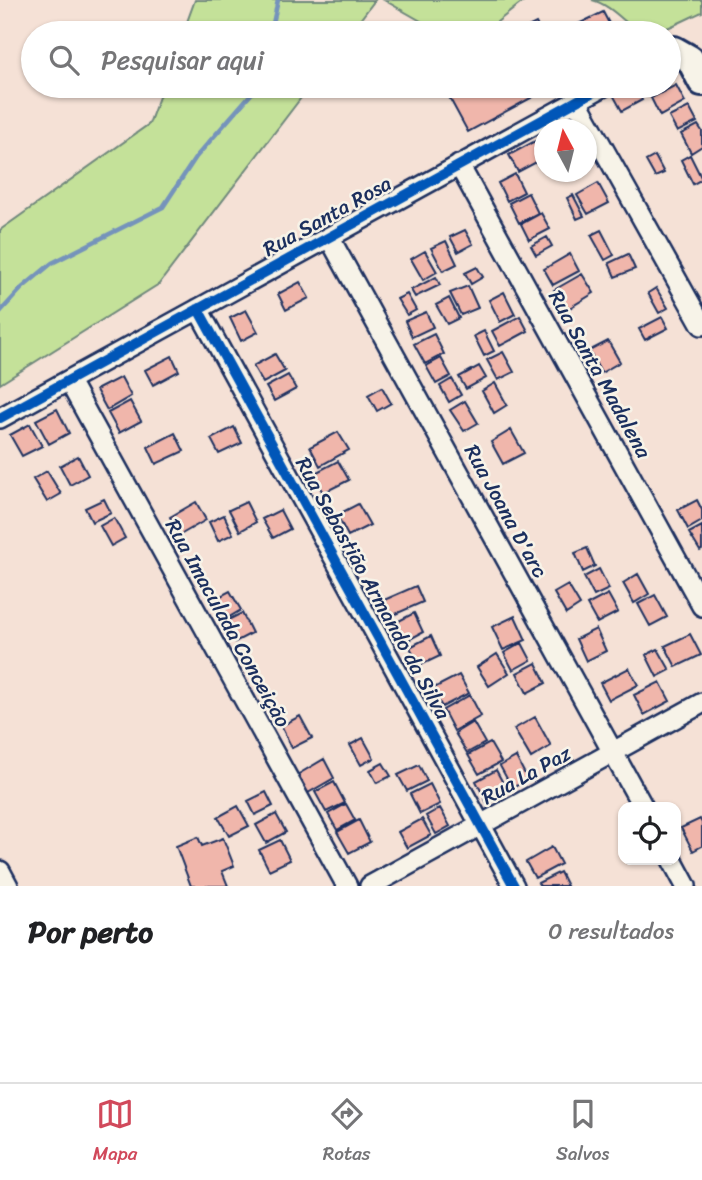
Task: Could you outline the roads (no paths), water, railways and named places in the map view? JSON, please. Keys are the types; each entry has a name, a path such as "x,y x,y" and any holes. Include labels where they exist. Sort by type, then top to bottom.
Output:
{"street":[{"path":"681,56 690,60 702,82"},
{"name":"Rua Santa Rosa","path":"0,418 580,98"},
{"path":"576,100 702,325"},
{"name":"Rua Santa Madalena","path":"459,165 702,606"},
{"name":"Rua Joana D'arc","path":"330,237 640,802"},
{"name":"Rua Sebastião Armando da Silva","path":"198,309 514,886"},
{"name":"Rua Imaculada Conceição","path":"69,381 347,886"},
{"name":"Rua La Paz","path":"370,886 702,703"},
{"path":"675,865 686,886"},
{"path":"0,871 8,886"}],"waterway":[{"path":"274,21 278,0"},
{"path":"0,312 22,288 52,263 163,207 196,157 248,98"}]}
